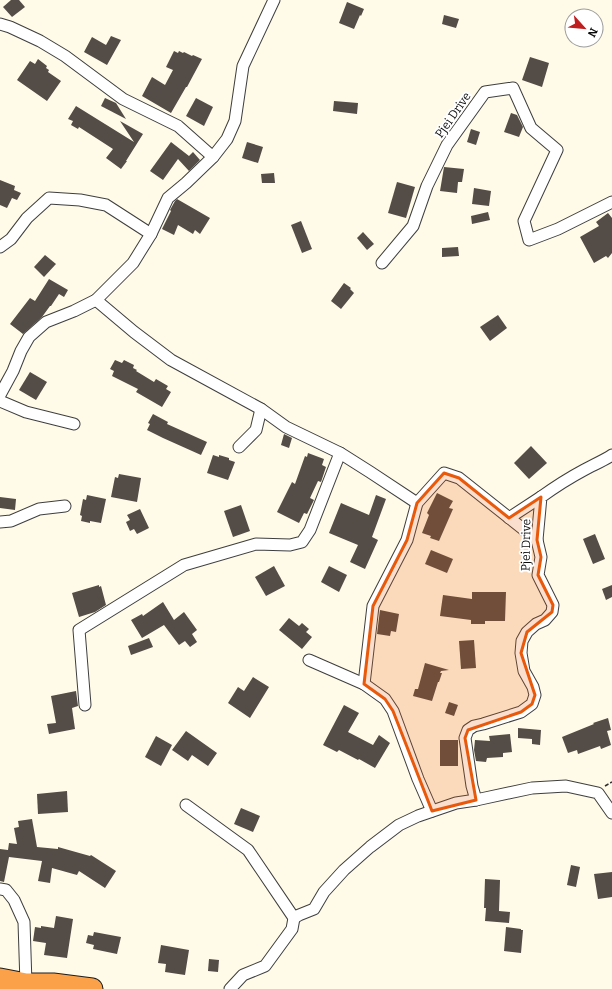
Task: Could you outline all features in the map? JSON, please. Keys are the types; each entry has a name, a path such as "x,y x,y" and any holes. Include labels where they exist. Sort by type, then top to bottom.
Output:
{"highway":[{"path":"0,979 26,984 53,984 92,989"}],"street":[{"path":"0,395 29,337 46,322 74,312 96,300 133,263 151,234 168,198 213,157 227,140 235,121 243,66 274,0"},
{"path":"0,24 40,41 66,56 123,99 178,126 213,157"},
{"name":"Pjei Drive","path":"382,263 413,226 427,186 447,145 485,92 513,88 531,128 557,150 524,221 529,240 558,229 612,202"},
{"path":"0,247 11,239 27,218 49,198 80,200 106,204 151,234"},
{"path":"96,300 134,332 171,360 261,409 286,426 340,453 417,503"},
{"path":"0,401 26,412 74,424"},
{"path":"239,447 256,430 261,409"},
{"path":"85,705 79,630 184,565 256,544 290,545 302,542 310,530 340,453"},
{"path":"509,518 583,470 612,455"},
{"path":"364,684 373,606 408,540 417,503 444,473 459,478 537,540"},
{"name":"Pjei Drive","path":"476,800 472,786 465,738 468,730 474,726 521,712 532,704 535,695 534,687 524,671 521,653 522,641 527,632 536,624 545,620 552,612 553,605 538,575 541,557 537,540 542,497"},
{"path":"0,522 11,521 39,509 66,506"},
{"path":"309,660 364,684 385,699 393,711 418,779 432,811"},
{"path":"294,918 314,909 324,892 344,870 399,825 418,816 456,803 532,788 566,786 598,793 612,813"},
{"path":"186,805 248,850 294,918 292,930 265,966 243,975 230,989"},
{"path":"0,889 6,890 14,900 24,922 26,984"}],"highlighted area":[{"path":"444,473 459,478 509,518 541,497 537,540 541,557 538,575 553,605 552,612 527,632 521,653 535,695 532,704 521,712 468,730 465,738 476,800 432,811 393,711 385,699 364,684 373,606 407,540 417,503"}],"building":[{"path":"11,0 19,0 25,7 12,17 3,7"},
{"path":"347,2 364,9 354,29 339,23"},
{"path":"444,15 459,19 456,28 442,24"},
{"path":"111,36 121,40 107,65 84,52 92,37 106,45"},
{"path":"174,51 178,53 179,51 184,52 202,59 171,113 142,96 152,77 165,85 173,70 166,67"},
{"path":"530,57 549,63 542,87 522,80"},
{"path":"38,59 47,66 46,68 49,70 48,72 61,81 47,101 17,80 30,61 35,64"},
{"path":"105,98 116,103 126,119 101,106"},
{"path":"196,98 213,107 204,126 186,116"},
{"path":"334,101 358,103 357,114 333,111"},
{"path":"76,106 134,142 120,121 143,134 121,169 106,158 113,149 79,127 78,129 71,125 73,121 68,119"},
{"path":"511,113 517,115 523,127 519,137 504,132"},
{"path":"471,129 480,132 476,145 467,142"},
{"path":"171,142 189,156 193,152 200,160 189,171 178,159 163,180 150,171"},
{"path":"247,142 263,147 258,163 242,158"},
{"path":"444,167 464,169 462,182 458,182 457,193 440,191"},
{"path":"274,173 275,183 262,183 261,174"},
{"path":"0,180 15,186 14,190 21,193 17,200 12,198 7,208 0,205"},
{"path":"397,182 415,187 406,218 388,213"},
{"path":"474,188 491,191 489,206 472,204"},
{"path":"177,199 210,218 200,234 195,230 193,234 178,225 174,235 162,229 171,211 170,210"},
{"path":"488,212 490,220 472,224 471,216"},
{"path":"608,213 612,218 612,253 608,258 606,256 594,263 580,237 599,226 596,222"},
{"path":"301,221 312,249 302,253 291,225"},
{"path":"363,232 374,244 367,250 357,238"},
{"path":"458,247 459,256 442,257 442,248"},
{"path":"45,255 56,264 44,277 34,267"},
{"path":"49,279 68,290 64,297 59,294 42,317 23,334 10,324 30,298 35,301"},
{"path":"344,283 351,288 350,289 354,293 341,309 331,301"},
{"path":"498,315 507,328 490,341 480,327"},
{"path":"115,360 122,363 124,360 134,365 133,368 137,370 136,371 154,382 156,379 168,386 166,389 171,392 162,407 136,392 138,389 112,376 114,371 110,369"},
{"path":"30,372 47,382 36,400 19,390"},
{"path":"153,414 168,422 167,424 207,442 201,455 147,430 150,424 148,423"},
{"path":"284,434 292,438 289,448 281,445"},
{"path":"531,446 547,463 529,479 514,463"},
{"path":"308,453 324,459 322,465 326,467 321,482 318,481 310,498 314,500 307,514 304,513 299,523 277,512 292,482 295,484 305,456 307,457"},
{"path":"213,455 229,458 229,460 235,462 228,480 207,473"},
{"path":"119,474 141,478 137,502 111,497 115,477 118,478"},
{"path":"437,493 453,501 449,508 453,509 439,541 422,533 429,515 427,513"},
{"path":"87,495 106,499 101,523 81,521 82,516 80,515 83,499 86,500"},
{"path":"376,495 386,499 372,537 378,540 365,569 350,562 358,545 329,533 341,503 369,515"},
{"path":"0,497 16,499 15,510 0,508"},
{"path":"241,505 250,531 233,537 224,511"},
{"path":"140,509 149,528 137,534 134,529 130,531 126,522 130,520 127,515"},
{"path":"595,534 605,559 593,564 583,539"},
{"path":"431,550 453,559 447,573 425,564"},
{"path":"274,566 285,586 266,596 255,577"},
{"path":"329,566 347,575 339,592 321,582"},
{"path":"99,585 99,587 101,586 106,605 95,612 79,617 72,593"},
{"path":"612,585 612,597 606,600 602,589"},
{"path":"472,592 506,592 505,621 485,621 485,624 471,624 471,620 440,616 443,595 472,599"},
{"path":"163,602 174,620 184,612 197,630 192,634 197,642 190,647 185,641 179,645 164,625 142,638 131,620 142,614 143,616"},
{"path":"380,610 399,614 396,632 391,631 390,636 377,634"},
{"path":"289,618 299,626 302,623 309,629 306,632 312,637 302,649 279,630"},
{"path":"149,638 153,647 131,655 128,646"},
{"path":"474,640 476,668 461,669 459,641"},
{"path":"425,663 449,670 441,671 440,673 442,673 432,701 413,696 415,689 418,689"},
{"path":"253,677 269,687 250,718 228,703 238,687 244,691"},
{"path":"76,691 78,706 72,708 75,729 49,734 47,724 56,723 51,696"},
{"path":"449,702 458,705 454,716 445,713"},
{"path":"344,705 359,713 348,732 373,745 379,735 390,743 375,768 339,750 337,752 323,745"},
{"path":"608,718 611,730 607,731 611,745 601,749 600,746 578,754 577,750 568,753 562,737"},
{"path":"518,728 541,730 540,745 532,744 532,739 518,738"},
{"path":"186,731 217,753 208,766 192,755 188,761 172,750"},
{"path":"510,734 512,752 503,753 503,757 487,758 486,762 476,761 474,750 475,740 490,741 489,736"},
{"path":"156,736 172,745 161,766 145,757"},
{"path":"440,740 458,740 458,766 440,766"},
{"path":"67,791 68,812 38,814 37,794"},
{"path":"241,808 260,816 253,832 234,824"},
{"path":"32,819 37,847 58,849 58,847 90,856 91,855 116,871 105,888 79,871 77,875 52,868 50,883 38,881 42,861 9,857 4,882 0,881 0,849 8,850 9,843 17,844 14,828 19,827 18,821"},
{"path":"571,865 580,867 576,887 567,885"},
{"path":"612,872 612,897 598,899 594,874"},
{"path":"485,879 500,880 499,911 510,912 509,923 485,921"},
{"path":"56,916 73,919 67,958 44,955 46,943 33,941 35,927 41,928 41,926 54,928"},
{"path":"506,927 523,930 521,953 504,951"},
{"path":"94,932 121,937 117,954 93,949 94,945 86,943 88,935 93,936"},
{"path":"161,945 189,950 185,975 165,972 166,964 158,963"},
{"path":"209,959 219,960 218,972 208,971"}]}
